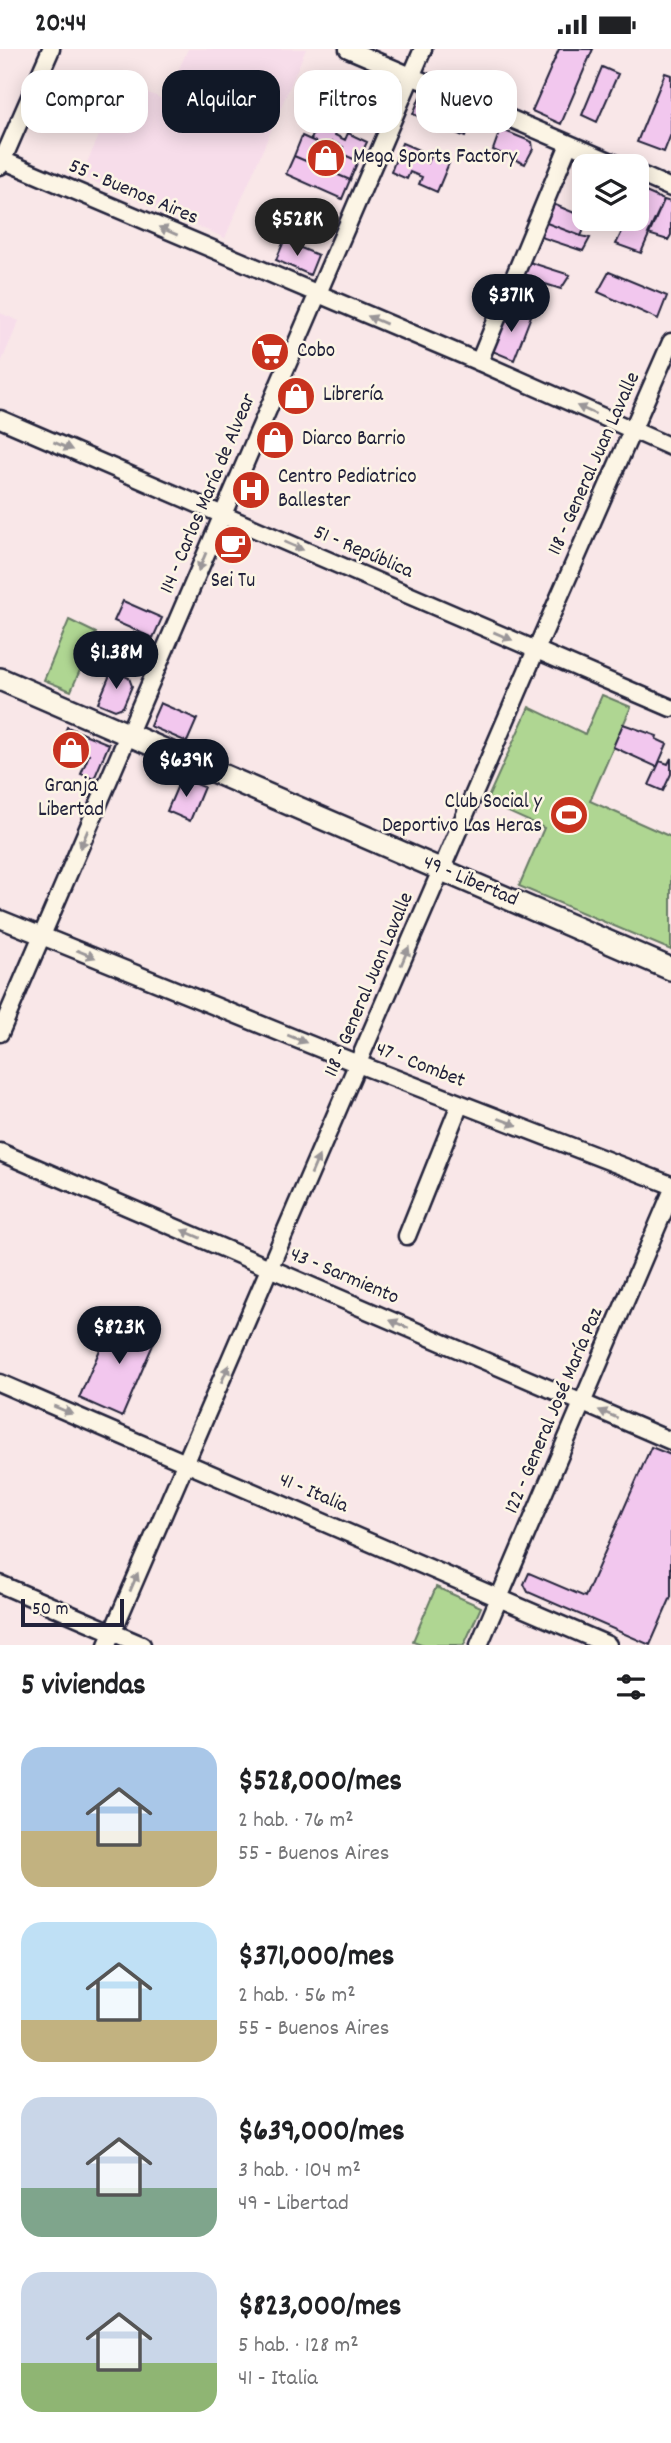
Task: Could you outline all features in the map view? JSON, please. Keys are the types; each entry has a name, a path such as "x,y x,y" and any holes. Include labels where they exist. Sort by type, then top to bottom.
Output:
{"street":[{"path":"1,162 51,49"},
{"path":"348,49 594,154"},
{"name":"114 - Carlos María de Alvear","path":"0,1033 423,49"},
{"path":"479,362 569,143"},
{"name":"55 - Buenos Aires","path":"1,162 479,362 671,447"},
{"path":"649,178 671,188"},
{"name":"118 - General Juan Lavalle","path":"110,1639 671,342"},
{"name":"51 - República","path":"0,419 671,708"},
{"name":"49 - Libertad","path":"0,679 671,968"},
{"name":"47 - Combet","path":"0,919 358,1064 671,1185"},
{"path":"407,1236 460,1104"},
{"name":"43 - Sarmiento","path":"0,1152 671,1441"},
{"name":"122 - General José María Paz","path":"479,1645 671,1194"},
{"name":"41 - Italia","path":"0,1383 608,1645"},
{"path":"0,1584 110,1639 142,1645"}],"shaded area":[{"path":"188,49 306,49 297,70 294,70 294,77 280,110 280,70 179,70"},
{"path":"148,93 162,99 162,133 270,133 225,238 81,176 100,133 148,133"},
{"path":"0,313 19,321 0,365"}],"green space":[{"path":"69,620 96,633 71,691 44,680"},
{"name":"Club Social y Deportivo Las Heras","path":"602,695 631,707 590,801 671,837 671,950 519,886 544,828 486,802 529,707 585,734"},
{"path":"436,1587 481,1607 464,1645 424,1645 413,1641"}],"building":[{"path":"559,49 593,49 561,124 532,111"},
{"path":"602,67 618,74 597,122 582,115"},
{"path":"665,73 671,75 671,134 664,152 637,142"},
{"path":"314,133 336,133 335,135 345,140 348,133 367,142 358,161 340,153 343,147 332,142 329,148 311,140"},
{"path":"499,133 510,133 532,142 533,149 525,164 493,150"},
{"name":"Mega Sports Factory","path":"302,136 358,161 350,180 294,156"},
{"path":"402,143 419,150 416,158 428,163 431,156 449,163 437,192 419,184 422,177 410,172 407,179 391,172"},
{"path":"294,156 350,180 342,199 286,174"},
{"path":"649,193 664,200 641,253 616,244 622,231 649,231"},
{"path":"664,200 671,202 671,235 668,240 648,234"},
{"path":"553,204 572,212 572,231 583,231 581,236 544,222"},
{"path":"544,222 590,238 583,251 538,236"},
{"path":"284,241 318,255 310,275 276,260"},
{"path":"529,262 570,275 561,289 523,277"},
{"path":"609,272 667,296 658,319 598,292"},
{"path":"507,309 531,316 514,360 490,350"},
{"path":"123,601 162,618 153,638 114,621"},
{"path":"112,670 129,678 132,686 123,707 115,710 98,703"},
{"path":"160,703 197,719 187,742 150,726"},
{"path":"623,724 657,736 656,739 667,744 657,767 613,747"},
{"path":"67,727 109,744 94,779 81,774 89,755 61,742"},
{"path":"671,758 671,774 663,791 649,785 660,761 668,764"},
{"path":"181,778 204,787 190,821 167,811"},
{"path":"115,1315 158,1333 122,1417 79,1398"},
{"path":"651,1447 671,1455 671,1597 650,1645 528,1592 524,1584 529,1573 585,1597"}],"place":[{"name":"Mega Sports Factory","path":"326,158"},
{"name":"Cobo","path":"270,352"},
{"name":"Librería","path":"296,396"},
{"name":"Diarco Barrio","path":"275,440"},
{"name":"Centro Pediatrico Ballester","path":"251,490"},
{"name":"Sei Tu","path":"233,545"},
{"name":"Granja Libertad","path":"71,750"},
{"name":"Club Social y Deportivo Las Heras","path":"569,815"}]}
